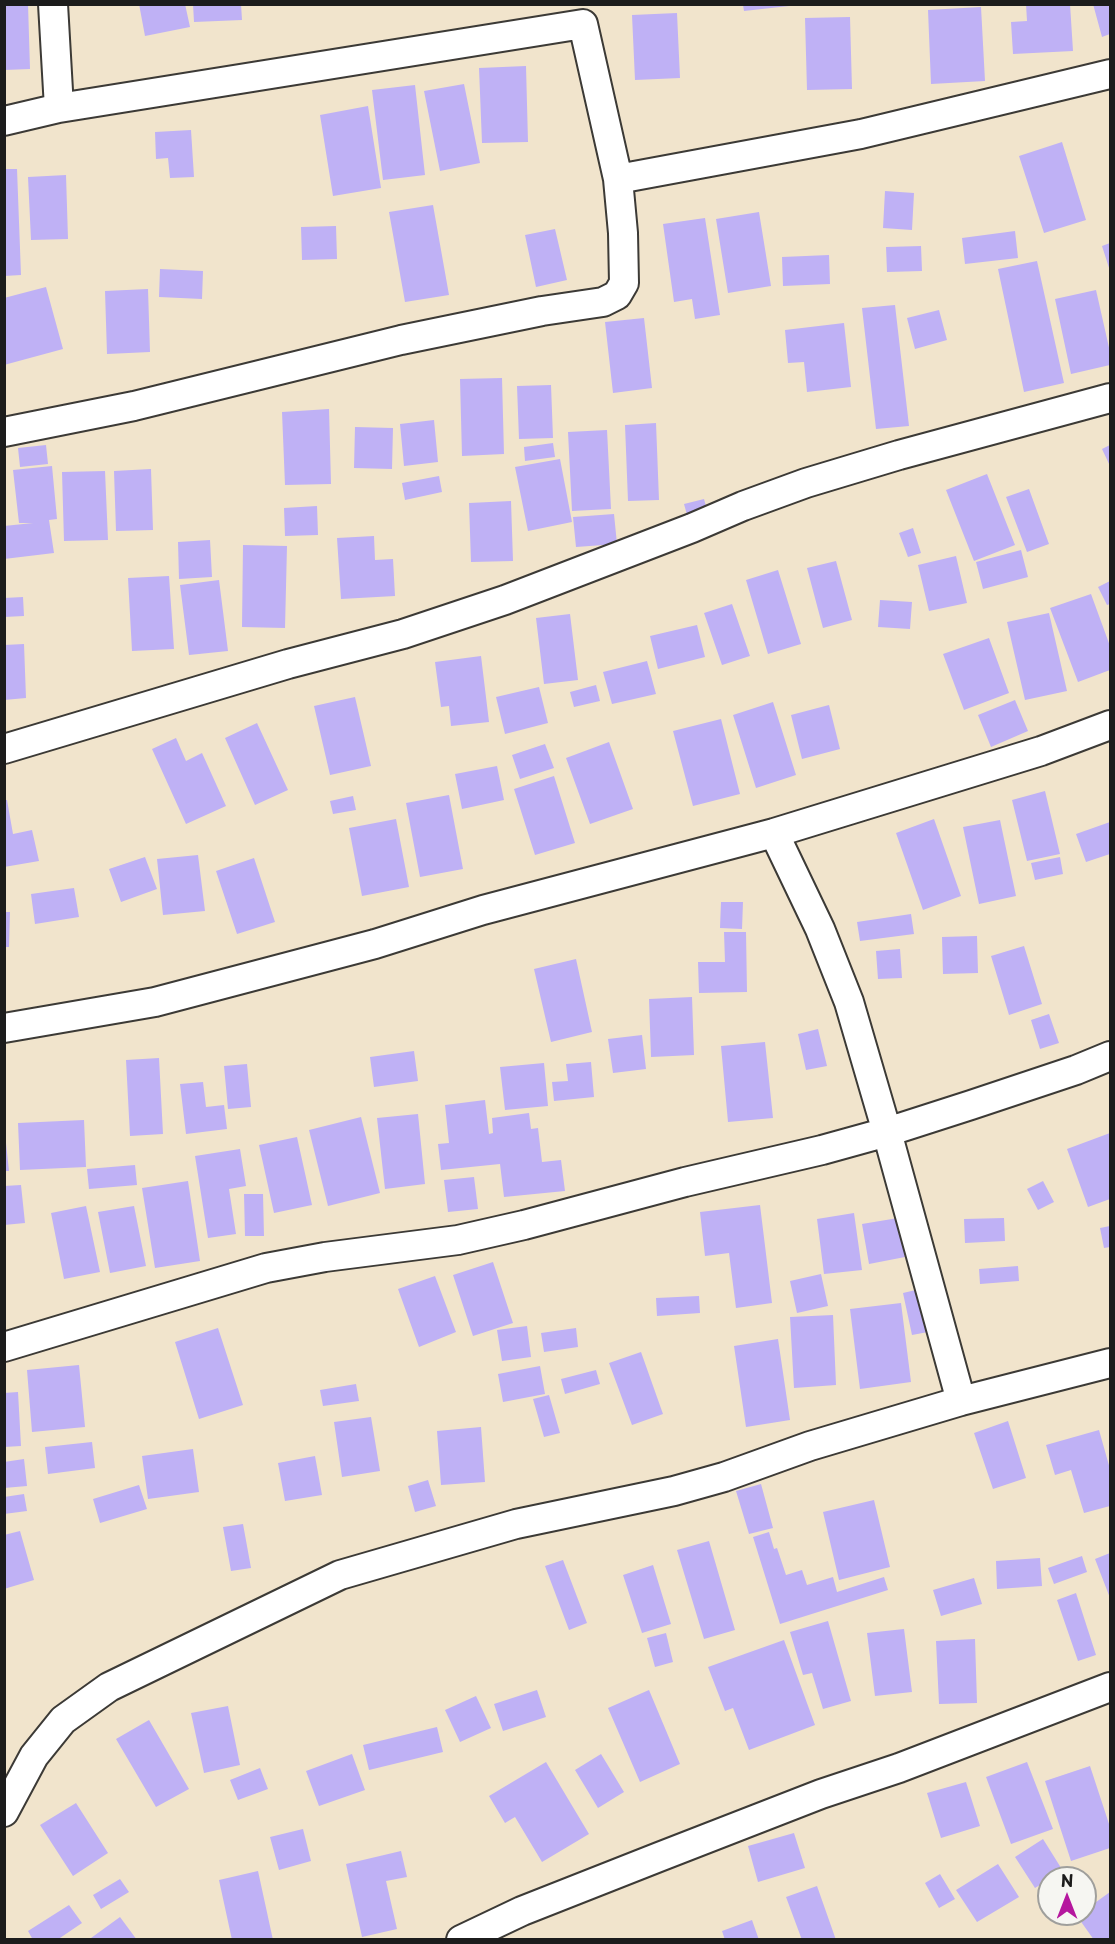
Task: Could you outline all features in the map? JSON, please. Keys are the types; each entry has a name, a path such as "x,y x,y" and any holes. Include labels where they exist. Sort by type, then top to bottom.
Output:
{"street":[{"path":"52,4 59,108"},
{"path":"4,121 59,108 583,14 618,179 623,233 624,283 617,295 603,302 542,311 401,340 144,404 4,432"},
{"path":"618,179 861,134 1110,74"},
{"path":"4,749 288,664 403,634 505,600 806,483 899,455 1110,398"},
{"path":"4,1028 155,1002 375,944 483,910 774,834 1041,751 1110,725"},
{"path":"774,834 820,929 849,1002 961,1401"},
{"path":"4,1347 266,1268 325,1257 458,1240 887,1132 1076,1070 1110,1056"},
{"path":"4,1812 34,1756 63,1720 109,1687 339,1575 516,1524 675,1491 724,1477 810,1446 961,1401 1110,1363"},
{"path":"461,1940 522,1911 659,1857 821,1794 899,1768 1110,1687"}],"building":[{"path":"4,4 28,4 30,69 4,70"},
{"path":"139,4 185,4 190,27 145,36"},
{"path":"193,4 241,4 242,20 194,22"},
{"path":"1026,4 1070,4 1073,51 1013,54 1011,22 1027,21"},
{"path":"1093,4 1110,4 1110,34 1102,37"},
{"path":"743,5 789,5 789,6 744,11"},
{"path":"981,7 985,81 931,84 928,10"},
{"path":"677,13 680,78 635,80 632,15"},
{"path":"850,17 852,89 807,90 805,18"},
{"path":"526,66 528,142 482,143 479,68"},
{"path":"464,84 480,163 440,171 424,91"},
{"path":"415,85 425,175 383,180 372,90"},
{"path":"368,106 381,188 333,196 320,115"},
{"path":"191,130 194,177 170,178 168,158 156,159 155,132"},
{"path":"1062,142 1086,220 1044,233 1019,156"},
{"path":"4,169 17,169 21,275 4,276"},
{"path":"66,175 68,239 31,240 28,177"},
{"path":"885,191 914,193 912,230 883,228"},
{"path":"433,205 449,295 405,302 389,212"},
{"path":"759,212 771,286 728,293 716,219"},
{"path":"705,218 720,315 695,319 692,299 674,302 663,224"},
{"path":"336,226 337,259 302,260 301,227"},
{"path":"555,229 567,280 536,287 525,235"},
{"path":"1015,231 1018,258 965,264 962,238"},
{"path":"1110,243 1110,271 1102,246"},
{"path":"921,246 922,271 887,272 886,247"},
{"path":"829,255 830,284 783,286 782,257"},
{"path":"1037,261 1064,383 1024,392 998,269"},
{"path":"160,269 203,271 202,299 159,297"},
{"path":"46,287 63,349 4,365 4,298"},
{"path":"148,289 150,352 107,354 105,291"},
{"path":"1096,290 1110,352 1110,365 1071,374 1055,299"},
{"path":"895,305 909,426 876,429 862,308"},
{"path":"939,310 947,340 915,349 907,318"},
{"path":"644,318 652,388 613,393 605,322"},
{"path":"844,323 851,387 807,392 804,362 788,363 785,330"},
{"path":"502,378 504,454 462,456 460,379"},
{"path":"551,385 553,438 519,439 517,386"},
{"path":"329,409 331,484 285,485 282,412"},
{"path":"434,420 438,462 404,466 400,424"},
{"path":"656,423 659,500 628,501 625,425"},
{"path":"355,427 393,428 392,469 354,468"},
{"path":"607,430 611,509 572,511 568,432"},
{"path":"553,443 555,457 525,461 524,447"},
{"path":"46,445 48,464 20,467 18,448"},
{"path":"1110,445 1110,466 1102,449"},
{"path":"560,459 572,522 528,531 515,467"},
{"path":"52,466 57,519 49,520 54,553 4,559 4,526 33,523 19,523 13,470"},
{"path":"151,469 153,530 116,531 114,471"},
{"path":"105,471 108,540 64,541 62,472"},
{"path":"987,474 1015,545 974,561 946,490"},
{"path":"439,476 442,492 405,500 402,483"},
{"path":"1029,489 1049,544 1027,552 1006,497"},
{"path":"704,499 709,517 689,522 684,504"},
{"path":"511,501 513,561 471,562 469,503"},
{"path":"317,506 318,535 285,536 284,508"},
{"path":"614,514 617,544 576,547 573,517"},
{"path":"913,528 921,553 908,557 899,533"},
{"path":"374,536 375,560 393,559 395,596 341,599 337,538"},
{"path":"210,540 212,577 179,579 178,542"},
{"path":"243,545 287,546 285,628 242,627"},
{"path":"1021,550 1028,577 983,589 976,562"},
{"path":"956,556 967,603 929,611 918,565"},
{"path":"836,561 852,620 823,628 807,568"},
{"path":"778,570 801,644 768,654 746,580"},
{"path":"169,576 174,649 132,651 128,578"},
{"path":"219,580 228,651 189,655 180,585"},
{"path":"1110,581 1110,604 1107,605 1098,587"},
{"path":"1091,594 1110,646 1110,670 1078,682 1050,608"},
{"path":"23,597 24,616 4,617 4,598"},
{"path":"880,600 912,602 910,629 878,627"},
{"path":"732,604 750,656 722,665 704,613"},
{"path":"1049,613 1067,691 1025,700 1007,622"},
{"path":"570,614 578,680 544,684 536,618"},
{"path":"697,625 705,657 658,669 650,636"},
{"path":"989,638 1009,693 964,710 943,654"},
{"path":"24,644 26,698 4,700 4,645"},
{"path":"481,656 489,722 451,726 449,706 441,707 435,662"},
{"path":"647,661 656,694 612,704 603,672"},
{"path":"596,685 600,701 574,707 570,692"},
{"path":"539,687 548,723 505,734 496,697"},
{"path":"355,697 371,766 330,775 314,706"},
{"path":"1015,700 1028,731 991,747 978,715"},
{"path":"773,702 796,775 756,788 733,715"},
{"path":"829,705 840,749 802,759 791,715"},
{"path":"721,719 740,794 693,806 673,731"},
{"path":"257,723 288,790 255,805 225,738"},
{"path":"176,738 186,761 202,753 226,806 186,824 152,749"},
{"path":"609,742 633,809 590,824 566,758"},
{"path":"545,744 554,768 520,779 512,755"},
{"path":"497,766 504,800 462,809 455,774"},
{"path":"554,776 575,843 535,855 514,789"},
{"path":"1045,791 1060,854 1027,861 1012,800"},
{"path":"449,795 463,869 420,877 406,803"},
{"path":"353,796 356,810 333,814 330,801"},
{"path":"4,800 7,800 13,834 32,830 39,861 4,867"},
{"path":"396,819 409,887 362,896 349,828"},
{"path":"934,819 961,896 923,910 896,833"},
{"path":"1000,820 1016,896 979,904 963,827"},
{"path":"1110,822 1110,854 1086,862 1076,834"},
{"path":"198,855 205,911 163,915 157,859"},
{"path":"145,857 157,889 121,902 109,869"},
{"path":"1060,857 1063,874 1035,880 1031,863"},
{"path":"254,858 275,922 237,934 216,871"},
{"path":"74,888 79,917 35,924 31,894"},
{"path":"721,902 743,902 742,929 720,928"},
{"path":"4,912 10,912 9,947 4,947"},
{"path":"911,914 914,934 860,941 857,922"},
{"path":"724,932 746,932 747,992 699,993 698,962 725,962"},
{"path":"977,936 978,973 943,974 942,937"},
{"path":"1024,946 1042,1004 1009,1015 991,956"},
{"path":"900,949 902,978 878,979 876,951"},
{"path":"576,959 592,1032 551,1042 534,969"},
{"path":"692,997 694,1055 651,1057 649,999"},
{"path":"1049,1014 1059,1043 1040,1049 1031,1020"},
{"path":"818,1029 827,1066 806,1070 798,1034"},
{"path":"642,1035 646,1069 613,1073 608,1039"},
{"path":"765,1042 773,1118 728,1122 721,1046"},
{"path":"414,1051 418,1081 374,1087 370,1057"},
{"path":"159,1058 163,1134 130,1136 126,1060"},
{"path":"591,1062 594,1097 554,1101 552,1082 568,1081 566,1064"},
{"path":"544,1063 548,1106 505,1110 500,1067"},
{"path":"247,1064 251,1107 228,1109 224,1066"},
{"path":"203,1082 206,1107 224,1105 227,1129 186,1134 180,1084"},
{"path":"485,1100 489,1134 493,1133 492,1118 529,1113 531,1129 538,1128 542,1162 561,1160 565,1191 504,1197 500,1164 441,1170 438,1144 449,1143 445,1105"},
{"path":"418,1114 425,1184 385,1189 377,1118"},
{"path":"361,1117 380,1193 328,1206 309,1130"},
{"path":"84,1120 86,1167 20,1170 18,1123"},
{"path":"1110,1133 1110,1199 1088,1207 1067,1149"},
{"path":"297,1137 312,1205 274,1213 259,1145"},
{"path":"4,1143 6,1143 9,1171 4,1171"},
{"path":"240,1149 246,1186 229,1189 236,1234 208,1238 195,1156"},
{"path":"135,1165 137,1185 89,1189 87,1169"},
{"path":"474,1177 478,1209 448,1212 444,1180"},
{"path":"188,1181 200,1261 155,1268 142,1188"},
{"path":"1043,1181 1054,1202 1038,1210 1027,1189"},
{"path":"21,1185 25,1223 4,1225 4,1186"},
{"path":"244,1194 263,1194 264,1236 245,1236"},
{"path":"760,1205 772,1303 736,1308 729,1253 705,1256 700,1212"},
{"path":"86,1206 100,1272 64,1279 51,1213"},
{"path":"134,1206 146,1266 110,1273 98,1212"},
{"path":"854,1213 862,1270 824,1274 817,1219"},
{"path":"898,1218 905,1257 869,1264 862,1224"},
{"path":"1004,1218 1005,1241 965,1243 964,1219"},
{"path":"1110,1226 1110,1247 1104,1248 1100,1228"},
{"path":"493,1262 513,1323 473,1336 453,1275"},
{"path":"1018,1266 1019,1281 980,1284 979,1269"},
{"path":"821,1274 828,1306 797,1313 790,1281"},
{"path":"435,1276 456,1332 419,1347 398,1289"},
{"path":"920,1289 928,1332 912,1335 903,1293"},
{"path":"699,1296 700,1313 657,1316 656,1298"},
{"path":"901,1303 911,1382 860,1389 850,1309"},
{"path":"833,1315 836,1385 794,1388 790,1317"},
{"path":"527,1326 531,1357 502,1361 497,1330"},
{"path":"218,1328 243,1405 199,1419 175,1342"},
{"path":"576,1328 578,1347 544,1352 541,1333"},
{"path":"778,1339 790,1420 746,1427 734,1346"},
{"path":"641,1352 663,1414 632,1425 609,1363"},
{"path":"79,1365 85,1427 32,1432 27,1370"},
{"path":"540,1366 545,1394 503,1402 498,1374"},
{"path":"596,1370 600,1384 565,1394 561,1379"},
{"path":"356,1384 359,1401 323,1406 320,1390"},
{"path":"18,1392 21,1446 4,1447 4,1393"},
{"path":"549,1395 560,1433 544,1437 533,1399"},
{"path":"371,1417 380,1471 342,1477 334,1422"},
{"path":"1008,1421 1026,1478 993,1489 974,1433"},
{"path":"481,1427 485,1482 441,1485 437,1431"},
{"path":"1099,1430 1110,1469 1110,1506 1084,1513 1071,1470 1055,1475 1046,1445"},
{"path":"92,1442 95,1468 48,1474 45,1447"},
{"path":"193,1449 199,1492 148,1499 142,1456"},
{"path":"315,1456 322,1495 285,1501 278,1463"},
{"path":"24,1459 27,1486 4,1488 4,1462"},
{"path":"428,1480 436,1506 415,1512 408,1486"},
{"path":"761,1484 773,1528 749,1534 736,1491"},
{"path":"139,1485 147,1509 100,1523 93,1499"},
{"path":"24,1494 27,1511 4,1514 4,1497"},
{"path":"874,1500 890,1567 839,1580 823,1512"},
{"path":"243,1524 251,1568 231,1571 223,1527"},
{"path":"20,1531 34,1580 4,1589 4,1535"},
{"path":"769,1532 786,1575 802,1570 807,1585 833,1577 837,1592 884,1577 888,1590 780,1624 753,1537"},
{"path":"709,1541 735,1630 704,1639 677,1550"},
{"path":"1110,1553 1110,1598 1095,1559"},
{"path":"1082,1556 1087,1572 1054,1584 1048,1568"},
{"path":"1040,1558 1042,1586 997,1589 996,1561"},
{"path":"563,1560 587,1623 569,1630 545,1566"},
{"path":"653,1565 671,1624 642,1633 623,1575"},
{"path":"974,1578 982,1604 941,1616 933,1590"},
{"path":"1076,1593 1096,1655 1078,1661 1057,1600"},
{"path":"828,1621 851,1701 823,1709 812,1673 803,1675 790,1632"},
{"path":"904,1629 912,1692 875,1696 867,1633"},
{"path":"666,1633 673,1662 655,1667 647,1638"},
{"path":"975,1639 977,1703 939,1704 936,1641"},
{"path":"784,1640 815,1725 749,1750 733,1708 725,1711 708,1667"},
{"path":"537,1690 546,1717 503,1731 494,1704"},
{"path":"649,1690 680,1764 640,1782 608,1708"},
{"path":"476,1696 491,1728 460,1742 445,1710"},
{"path":"228,1706 240,1765 204,1773 191,1713"},
{"path":"149,1720 189,1789 156,1807 116,1739"},
{"path":"437,1727 443,1752 369,1770 363,1745"},
{"path":"352,1754 365,1790 319,1806 306,1771"},
{"path":"601,1754 624,1792 598,1808 575,1770"},
{"path":"546,1762 589,1834 542,1862 515,1817 505,1823 489,1796"},
{"path":"1027,1762 1053,1829 1011,1844 986,1777"},
{"path":"1090,1766 1110,1827 1110,1848 1071,1861 1045,1781"},
{"path":"260,1768 268,1789 238,1800 230,1780"},
{"path":"966,1782 980,1826 941,1838 927,1793"},
{"path":"76,1803 108,1853 73,1876 40,1825"},
{"path":"303,1829 311,1861 279,1870 270,1837"},
{"path":"794,1833 805,1868 758,1882 748,1846"},
{"path":"1043,1839 1060,1866 1037,1866 1037,1887 1035,1888 1015,1857"},
{"path":"401,1851 407,1877 386,1881 397,1929 362,1937 346,1864"},
{"path":"998,1864 1019,1897 977,1922 956,1890"},
{"path":"258,1871 273,1940 232,1940 219,1880"},
{"path":"940,1874 955,1899 939,1908 925,1883"},
{"path":"120,1879 129,1892 101,1909 93,1895"},
{"path":"817,1886 836,1940 802,1940 786,1897"},
{"path":"1110,1892 1110,1940 1094,1940 1084,1926 1097,1926 1097,1901"},
{"path":"69,1905 82,1923 57,1940 33,1940 28,1931"},
{"path":"120,1917 137,1940 92,1940 91,1938"},
{"path":"752,1920 759,1940 725,1940 722,1931"}]}
